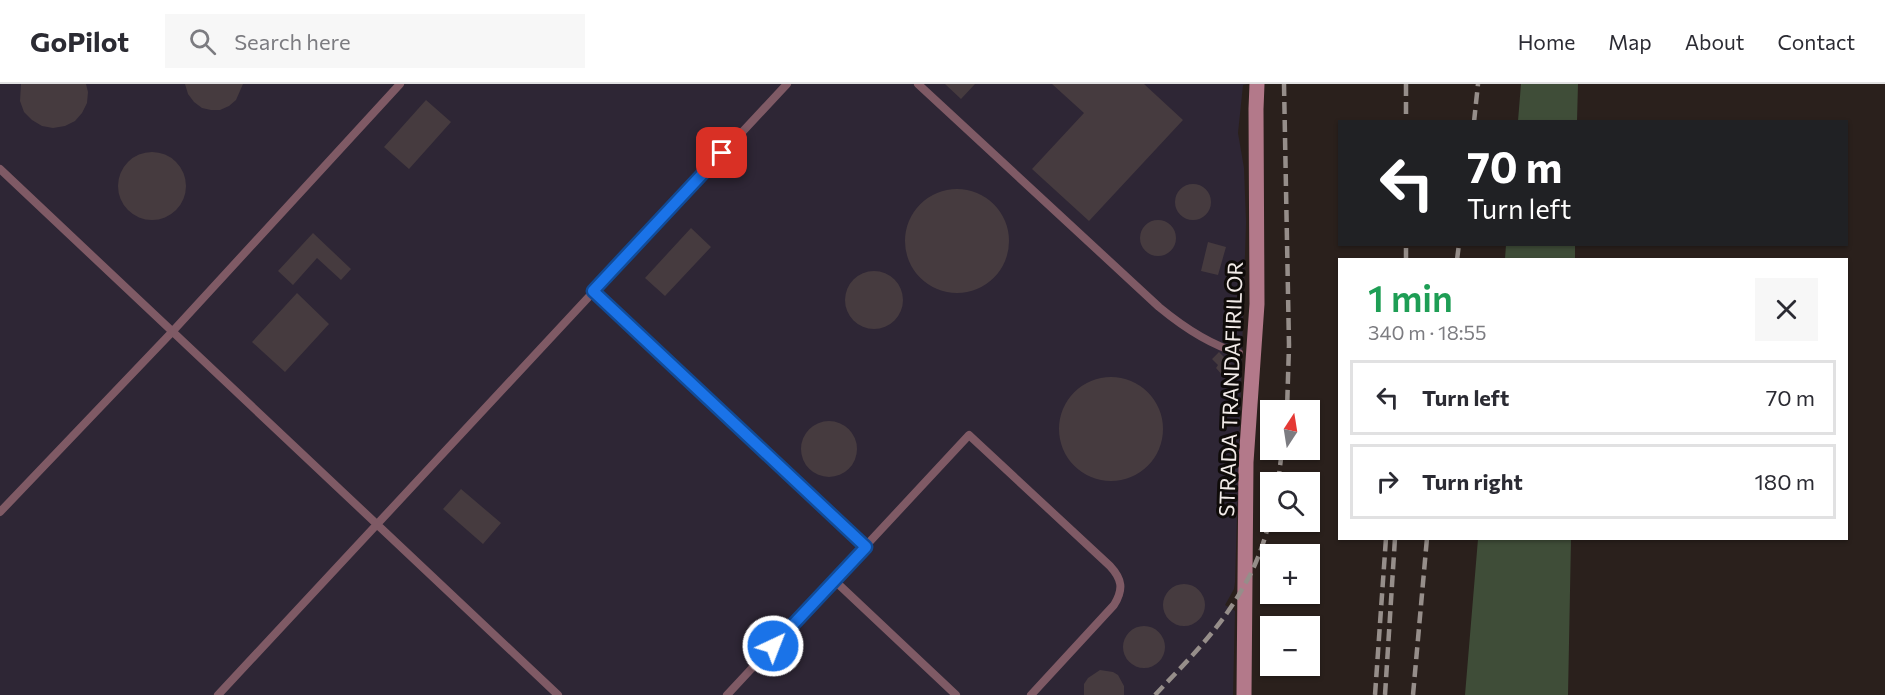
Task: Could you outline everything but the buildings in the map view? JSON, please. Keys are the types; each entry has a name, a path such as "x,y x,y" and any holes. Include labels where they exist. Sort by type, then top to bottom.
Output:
{"main road":[{"name":"STRADA TRANDAFIRILOR","path":"1244,695 1246,462 1257,304 1257,84"}],"lane":[{"path":"0,512 172,332 400,84"},
{"path":"218,695 787,84"},
{"path":"918,84 1159,307 1179,323 1219,346 1239,353"},
{"path":"0,169 558,695"},
{"path":"593,291 866,547"},
{"path":"727,695 969,435 1110,566 1120,580 1119,596 1114,604 1031,695"},
{"path":"835,581 956,695"}],"shaded area":[{"path":"0,84 1248,84 1243,85 1238,133 1244,168 1246,222 1235,582 1234,589 1225,605 1235,611 1233,695 0,695"}],"green space":[{"path":"1521,84 1578,84 1577,120 1518,120"},
{"path":"1506,246 1575,246 1575,258 1505,258"},
{"path":"1478,540 1571,540 1568,695 1465,695"}],"railway":[{"path":"1284,84 1289,345 1287,400"},
{"path":"1406,84 1406,120"},
{"path":"1474,120 1478,84"},
{"path":"1406,246 1406,258"},
{"path":"1457,258 1459,246"},
{"path":"1279,472 1281,460"},
{"path":"1155,695 1226,615 1257,561 1267,532"},
{"path":"1375,695 1386,540"},
{"path":"1385,695 1395,540"},
{"path":"1413,695 1427,540"}],"route":[{"path":"722,153 593,291 866,547 773,646"}]}
